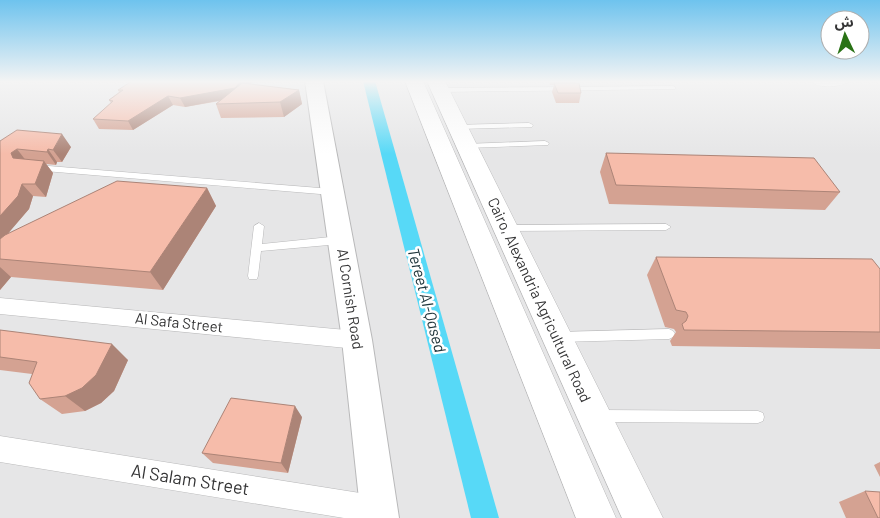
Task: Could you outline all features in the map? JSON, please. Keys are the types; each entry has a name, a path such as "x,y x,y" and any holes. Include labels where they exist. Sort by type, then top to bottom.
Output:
{"highway":[{"name":"Cairo, Alexandria Agricultural Road","path":"436,105 463,203 596,518"},
{"name":"Cairo, Alexandria Agricultural Road","path":"443,105 462,136 643,518"},
{"path":"463,203 492,198"},
{"path":"503,295 534,289"}],"street":[{"name":"Al Cornish Road","path":"318,105 357,340 380,514"},
{"name":"Al Safa Street","path":"0,306 357,340"},
{"name":"Al Salam Street","path":"0,449 380,514"}],"lane":[{"path":"462,136 529,125"},
{"path":"462,136 545,143"},
{"path":"27,167 332,192"},
{"path":"253,276 259,226"},
{"path":"506,228 666,228"},
{"path":"256,248 340,240"},
{"path":"556,337 669,334"},
{"path":"594,416 758,416"}],"building":[{"path":"108,105 153,105 128,121 93,119"},
{"path":"17,130 62,134 53,150 48,149 47,152 17,149 11,153 13,158 44,161 35,184 22,184 18,196 0,216 0,141"},
{"path":"606,153 814,158 840,192 616,185"},
{"path":"117,181 207,188 150,272 0,259 0,239 5,235"},
{"path":"656,257 872,259 880,269 880,332 684,330 682,324 688,316 686,312 676,310"},
{"path":"0,330 112,344 96,375 82,388 65,396 40,399 29,383 37,362 0,357"},
{"path":"231,398 295,406 281,463 202,453"},
{"path":"865,491 880,492 880,518 878,518"}],"waterway":[{"name":"Tereet Al-Qased","path":"375,105 485,518"}]}
